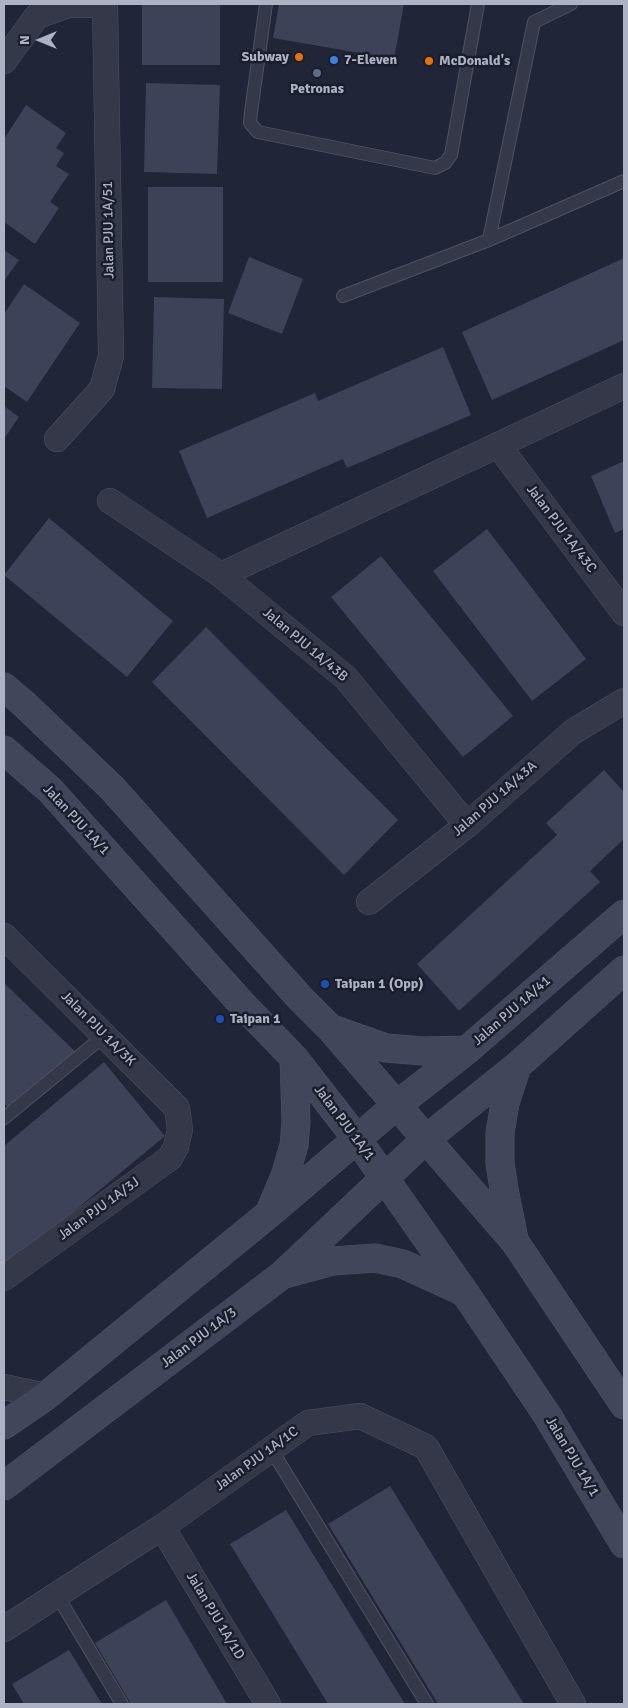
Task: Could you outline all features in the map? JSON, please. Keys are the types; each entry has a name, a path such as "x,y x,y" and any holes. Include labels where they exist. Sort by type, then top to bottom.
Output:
{"street":[{"path":"4,61 37,16 68,5 105,4"},
{"name":"Jalan PJU 1A/51","path":"58,438 102,389 111,356 105,4"},
{"path":"222,576 624,386"},
{"name":"Jalan PJU 1A/43C","path":"498,445 624,613"},
{"name":"Jalan PJU 1A/43B","path":"110,501 222,576 346,678 466,825"},
{"path":"4,688 23,703 112,788 300,998 331,1029 397,1105 515,1242 624,1405"},
{"name":"Jalan PJU 1A/43A","path":"369,902 466,825 574,730 624,701"},
{"name":"Jalan PJU 1A/1","path":"4,750 50,790 241,1003 294,1058 357,1139 465,1293 547,1415 624,1544"},
{"name":"Jalan PJU 1A/41","path":"357,1139 467,1050 624,914"},
{"name":"Jalan PJU 1A/3K","path":"4,936 177,1108 180,1129"},
{"path":"426,1139 517,1066 624,970"},
{"path":"331,1029 386,1048 423,1051 467,1050"},
{"path":"270,1213 285,1176 294,1145 296,1122 294,1058"},
{"path":"515,1242 502,1180 500,1133 505,1103 517,1066"},
{"name":"Jalan PJU 1A/3J","path":"4,1278 170,1158 176,1148 180,1129"},
{"path":"4,1425 46,1396 270,1213 357,1139"},
{"name":"Jalan PJU 1A/3","path":"4,1486 282,1275 426,1139"},
{"path":"282,1275 333,1261 375,1258 403,1264 465,1293"},
{"path":"4,1387 46,1396"},
{"name":"Jalan PJU 1A/1C","path":"4,1629 162,1527 308,1423 360,1416 426,1447 572,1704"},
{"name":"Jalan PJU 1A/1D","path":"162,1527 268,1704"}],"lane":[{"path":"266,4 250,112 250,123 258,132 435,168 445,163 451,155 478,4"},
{"path":"490,240 534,22 571,4"},
{"path":"343,296 490,240 624,181"},
{"path":"5,1116 105,1035"},
{"path":"271,1449 426,1704"},
{"path":"57,1595 122,1704"}],"building":[{"path":"142,4 220,4 220,65 142,65"},
{"path":"279,4 404,4 394,59 273,38"},
{"path":"146,83 220,85 217,174 144,172"},
{"path":"26,105 66,133 56,148 64,153 56,166 69,174 50,202 59,208 35,244 4,222 4,139"},
{"path":"148,187 223,187 223,282 148,282"},
{"path":"4,250 19,260 4,281"},
{"path":"249,257 303,279 282,334 228,313"},
{"path":"624,258 624,340 492,400 462,332"},
{"path":"24,284 80,323 27,402 4,386 4,314"},
{"path":"154,297 224,299 222,389 152,388"},
{"path":"443,347 471,415 347,468 343,459 207,518 179,451 315,393 318,401"},
{"path":"4,406 19,417 4,439"},
{"path":"624,461 624,529 615,533 591,476"},
{"path":"49,518 173,621 127,677 4,575"},
{"path":"487,529 586,659 532,701 433,571"},
{"path":"381,556 513,716 463,757 331,597"},
{"path":"206,627 398,820 344,875 152,682"},
{"path":"604,770 624,792 624,839 590,871 600,882 459,1011 417,964 557,835 546,823"},
{"path":"4,983 82,1058 8,1107 4,1103"},
{"path":"104,1062 165,1136 4,1269 4,1146"},
{"path":"390,1486 524,1704 438,1704 328,1524"},
{"path":"286,1510 405,1704 328,1704 230,1544"},
{"path":"166,1600 227,1704 131,1704 95,1643"},
{"path":"69,1650 102,1704 24,1704 12,1684"}],"place":[{"name":"Subway","path":"299,57"},
{"name":"7-Eleven","path":"334,60"},
{"name":"McDonald's","path":"429,61"},
{"name":"Petronas","path":"317,73"},
{"name":"Taipan 1 (Opp)","path":"325,984"},
{"name":"Taipan 1","path":"220,1019"}]}
